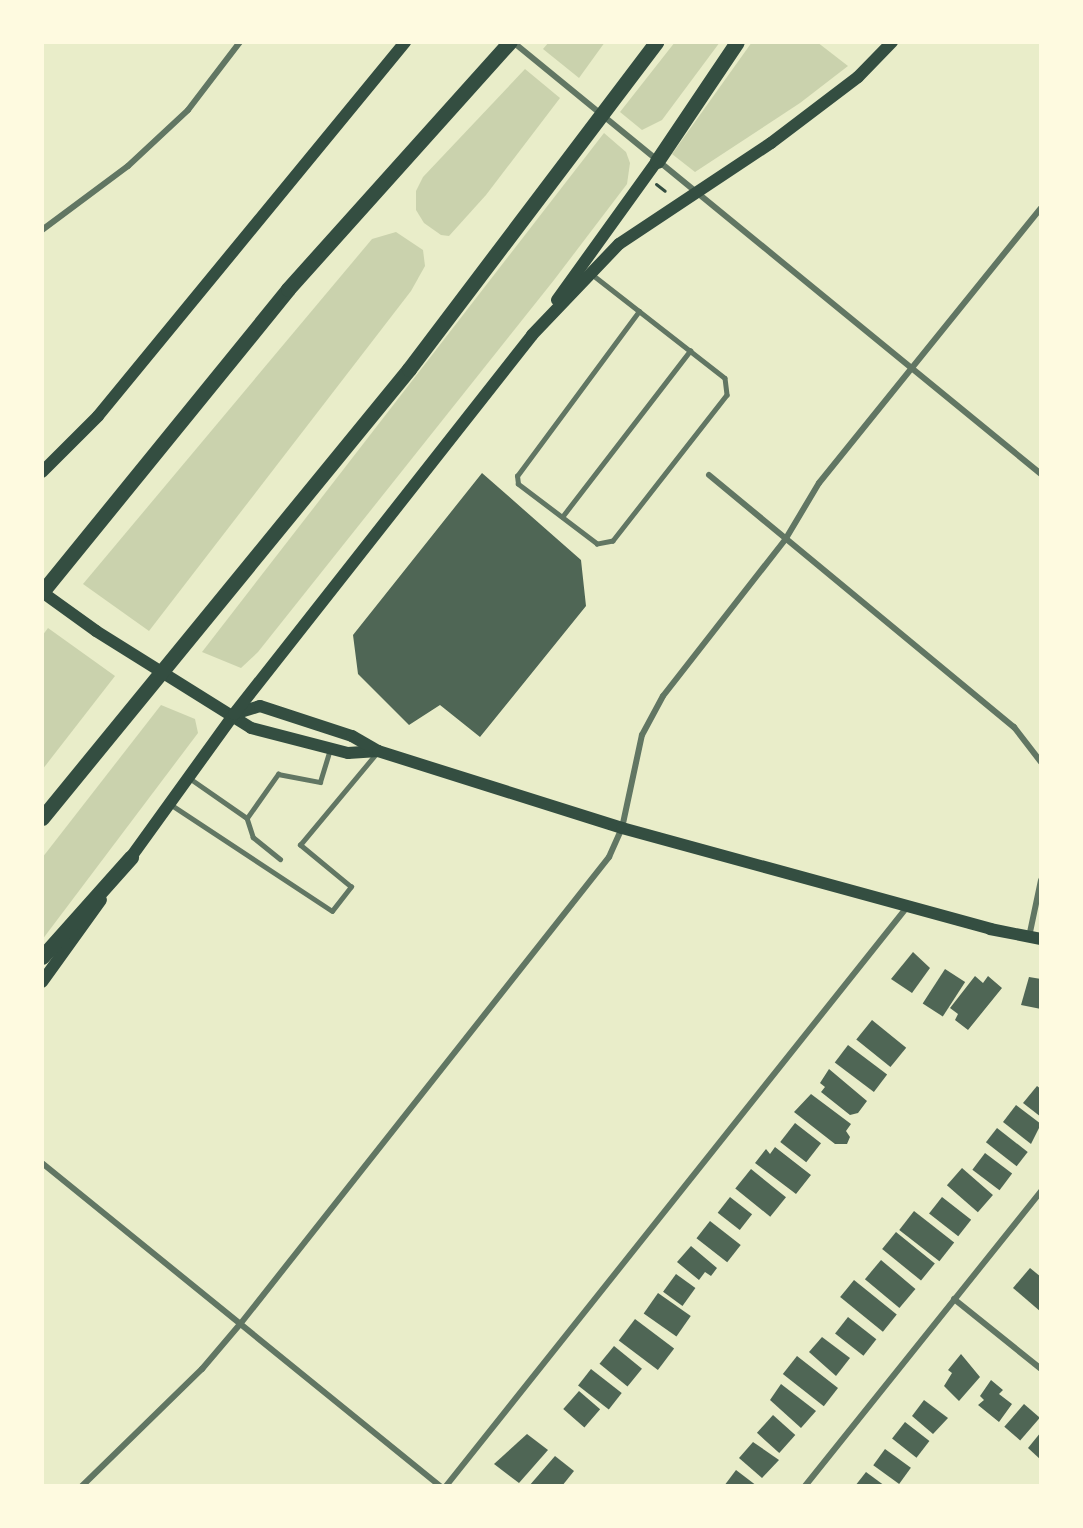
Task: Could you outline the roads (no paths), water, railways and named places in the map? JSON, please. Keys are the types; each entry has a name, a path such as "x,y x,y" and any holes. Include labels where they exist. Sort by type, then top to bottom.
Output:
{"highway":[{"path":"42,592 288,289 512,42"},
{"path":"42,818 409,369 656,42"},
{"path":"657,161 737,42"},
{"path":"42,957 131,857"}],"main road":[{"path":"42,472 98,416 405,42"},
{"path":"532,335 619,243 699,194 858,77 892,42"},
{"path":"42,982 234,714 532,335 657,161"},
{"path":"42,592 96,632 234,714 251,728 361,755 378,751"},
{"path":"234,714 260,706 352,736 378,751 622,828 1035,939"}],"street":[{"path":"42,230 128,166 188,110 240,42"},
{"path":"512,42 1041,474"},
{"path":"82,1486 202,1369 241,1323 609,857 622,828 642,735 663,696 785,540 819,483 1041,208"},
{"path":"708,476 1014,727 1041,762"},
{"path":"1035,939 1041,880"},
{"path":"446,1486 908,905"},
{"path":"42,1163 441,1486"},
{"path":"805,1486 1041,1191"},
{"path":"954,1299 1041,1370"}],"lane":[{"path":"591,273 725,378 728,395 613,541 597,544 518,484 517,476 639,311"},
{"path":"561,517 690,351"},
{"path":"247,818 278,774 320,782 330,748"},
{"path":"170,804 332,911 351,887 300,845 378,751"},
{"path":"188,777 247,818 253,837 280,858"}]}
